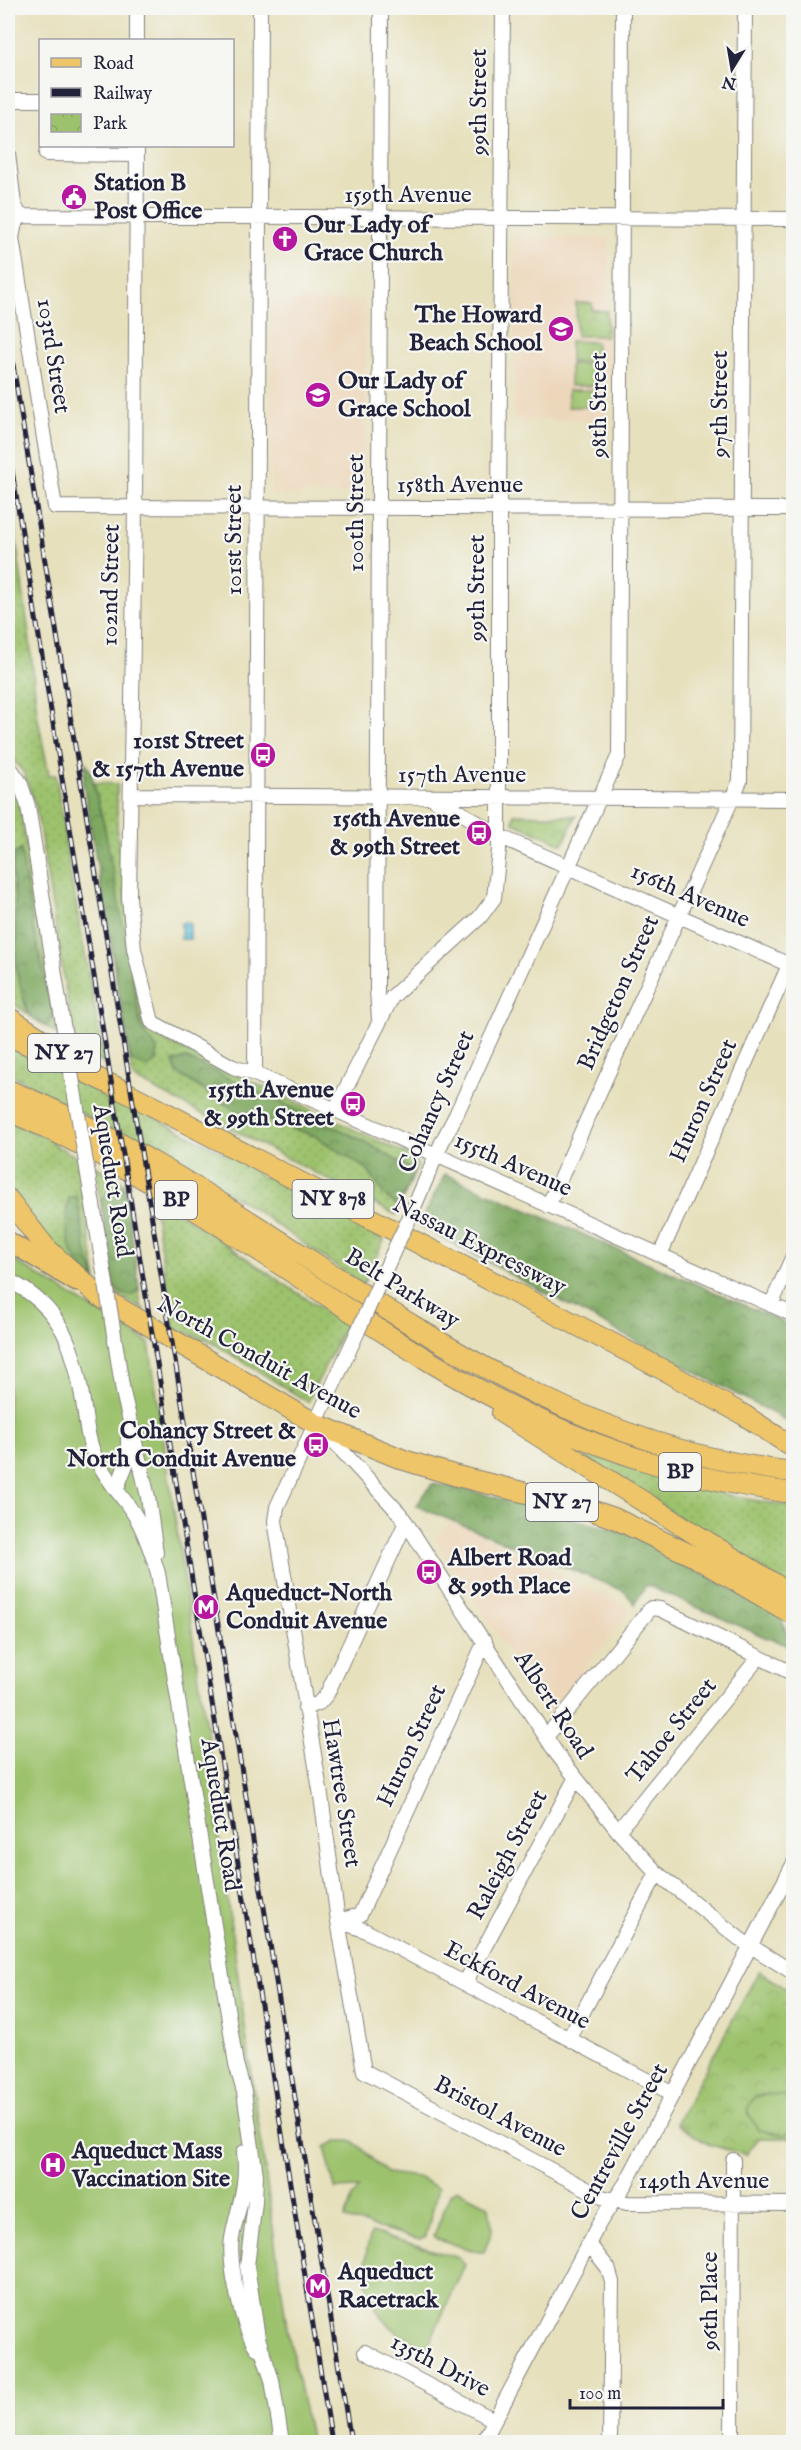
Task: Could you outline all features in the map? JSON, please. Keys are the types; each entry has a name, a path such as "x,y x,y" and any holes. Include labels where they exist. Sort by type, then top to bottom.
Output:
{"highway":[{"name":"NY 27","path":"8,1017 120,1089"},
{"name":"Nassau Expressway","path":"8,1035 120,1089 658,1367 744,1415 794,1448"},
{"path":"8,1084 44,1105"},
{"name":"Belt Parkway","path":"8,1089 96,1130 192,1186 458,1354 516,1385 574,1413 674,1450 727,1463 794,1472"},
{"name":"Belt Parkway","path":"8,1112 73,1141 135,1175 261,1252 429,1360 525,1413 617,1452 713,1480 794,1493"},
{"path":"8,1199 46,1248 102,1290"},
{"name":"North Conduit Avenue","path":"102,1290 316,1424 404,1460 457,1476 576,1505 614,1518 695,1557 794,1615"},
{"path":"429,1360 515,1421 794,1596"},
{"path":"574,1413 711,1449 794,1461"},
{"path":"744,1415 794,1439"}],"main road":[{"name":"North Conduit Avenue","path":"8,1241 102,1290"}],"street":[{"path":"137,8 137,39"},
{"name":"101st Street","path":"255,1074 260,8"},
{"name":"100th Street","path":"379,1019 376,797 381,8"},
{"name":"99th Street","path":"335,1110 392,997 480,917 494,898 498,870 500,799 502,8"},
{"name":"98th Street","path":"599,797 619,755 623,8"},
{"name":"97th Street","path":"732,798 740,781 745,8"},
{"path":"8,100 39,100"},
{"path":"46,154 136,150"},
{"name":"102nd Street","path":"136,150 135,507 129,898 134,949 152,1022"},
{"path":"8,154 14,204 21,216"},
{"name":"159th Avenue","path":"21,216 794,219"},
{"name":"103rd Street","path":"21,216 15,223 12,238 55,507"},
{"name":"158th Avenue","path":"55,507 794,509"},
{"name":"Aqueduct Road","path":"8,765 20,782 28,806 97,1229 102,1290 112,1322 123,1392 152,1516 158,1573 256,2175 247,2266 258,2338 272,2380 282,2442"},
{"name":"157th Avenue","path":"131,795 431,799 599,797 794,799"},
{"name":"Cohancy Street","path":"275,1521 277,1508 599,797"},
{"name":"Bridgeton Street","path":"548,1206 732,798"},
{"path":"431,799 460,812 499,836 568,867"},
{"name":"156th Avenue","path":"568,867 791,966"},
{"name":"Huron Street","path":"660,1255 791,966"},
{"name":"155th Avenue","path":"152,1022 233,1067 255,1074 794,1315"},
{"path":"771,1305 794,1254"},
{"name":"Aqueduct Road","path":"8,1280 40,1301 65,1333 76,1359 91,1445 104,1473 140,1524 158,1573"},
{"path":"116,1490 129,1456 123,1392"},
{"name":"Albert Road","path":"316,1424 380,1491 406,1522 574,1779 618,1831 657,1874 751,1946 794,1973"},
{"name":"Hawtree Street","path":"275,1521 364,2071"},
{"path":"305,1708 319,1703 327,1694 406,1522"},
{"path":"546,1737 651,1608 660,1609 794,1674"},
{"name":"Huron Street","path":"338,1921 360,1915 485,1641"},
{"name":"Tahoe Street","path":"618,1831 759,1657"},
{"name":"Raleigh Street","path":"465,1983 574,1779"},
{"name":"Centreville Street","path":"483,2442 589,2244 626,2183 794,1863"},
{"path":"569,2038 657,1874"},
{"name":"Eckford Avenue","path":"338,1921 364,1930 673,2094"},
{"name":"Aqueduct Road","path":"237,2064 235,2093 246,2174 243,2199 232,2238 231,2251 245,2327 263,2356"},
{"name":"Bristol Avenue","path":"364,2071 602,2197 615,2200"},
{"name":"96th Place","path":"732,2442 733,2160"},
{"name":"149th Avenue","path":"615,2200 627,2204 794,2204"},
{"path":"589,2244 608,2268 612,2282 610,2442"},
{"name":"135th Drive","path":"365,2352 494,2420"}],"shaded area":[{"name":"The Howard Beach School","path":"515,237 609,238 608,420 514,420"},
{"name":"Our Lady of Grace School","path":"272,300 366,301 365,494 271,495"},
{"path":"451,1521 632,1610 548,1714 435,1539"}],"green space":[{"path":"576,303 592,303 592,310 607,311 607,336 576,336"},
{"path":"570,341 596,342 596,362 570,362"},
{"path":"570,364 596,365 596,386 570,386"},
{"path":"568,390 596,390 596,407 568,407"},
{"path":"8,482 30,642 37,714 49,775 56,775 69,866 105,1064 75,1048 36,807 24,773 8,753"},
{"path":"86,762 91,772 105,829 141,1025 157,1049 157,1062 147,1068 131,1061 83,782"},
{"path":"8,778 19,803 57,1034 8,1000"},
{"path":"83,782 117,784 117,837 121,853 124,853 129,945 145,1027 159,1038 417,1159 415,1163 418,1165 396,1215 133,1078"},
{"path":"514,814 576,816 563,844 513,823"},
{"path":"21,850 33,927 53,1013 47,1027 30,1016 16,968 15,899 12,872 14,854"},
{"path":"8,1043 244,1163 263,1178 265,1175 384,1240 363,1285 242,1201 8,1073"},
{"path":"185,1058 360,1139 415,1171 399,1207 384,1195 367,1169 315,1136 267,1120 242,1115 177,1073 173,1062"},
{"path":"8,1121 52,1140 55,1145 77,1157 97,1282 62,1257 8,1191"},
{"path":"95,1166 124,1183 141,1306 145,1310 115,1294"},
{"path":"445,1174 781,1321 793,1331 793,1424 419,1226"},
{"path":"125,1187 139,1288 130,1296 114,1287 101,1201 109,1191"},
{"path":"77,1196 87,1254 97,1282 80,1266 74,1256 67,1233 69,1198"},
{"path":"152,1196 346,1323 308,1402 208,1340 174,1329"},
{"name":"Aqueduct Racetrack","path":"8,1257 149,1343 218,1806 217,1826 287,2328 311,2442 8,2442"},
{"path":"588,1452 664,1478 715,1492 793,1506 793,1589 586,1459"},
{"path":"432,1484 462,1488 636,1536 781,1616 791,1646 767,1638 646,1585 635,1604 624,1591 416,1506"},
{"path":"759,1971 793,1993 793,2138 759,2138 746,2155 708,2144 676,2124"},
{"path":"767,2094 786,2096 791,2107 792,2130 785,2135 758,2130 747,2110 754,2097"},
{"path":"337,2141 353,2141 387,2173 418,2177 438,2188 426,2236 420,2239 345,2219 352,2198 359,2188 335,2189 325,2147"},
{"path":"456,2189 489,2206 492,2231 484,2252 436,2239 434,2236 450,2194"},
{"path":"372,2232 459,2258 465,2265 428,2346 394,2330 382,2317 373,2302 367,2286 365,2269"}],"water":[{"path":"181,923 190,923 190,939 181,939"}],"railway":[{"path":"8,334 351,2442"},
{"path":"8,446 332,2442"}],"place":[{"name":"Station B Post Office","path":"74,197"},
{"name":"Our Lady of Grace Church","path":"285,239"},
{"name":"The Howard Beach School","path":"561,329"},
{"name":"Our Lady of Grace School","path":"318,395"},
{"name":"101st Street & 157th Avenue","path":"263,755"},
{"name":"156th Avenue & 99th Street","path":"479,833"},
{"name":"155th Avenue & 99th Street","path":"353,1104"},
{"name":"Cohancy Street & North Conduit Avenue","path":"316,1445"},
{"name":"Albert Road & 99th Place","path":"429,1572"},
{"name":"Aqueduct–North Conduit Avenue","path":"206,1607"},
{"name":"Aqueduct Mass Vaccination Site","path":"53,2165"},
{"name":"Aqueduct Racetrack","path":"318,2286"}]}
